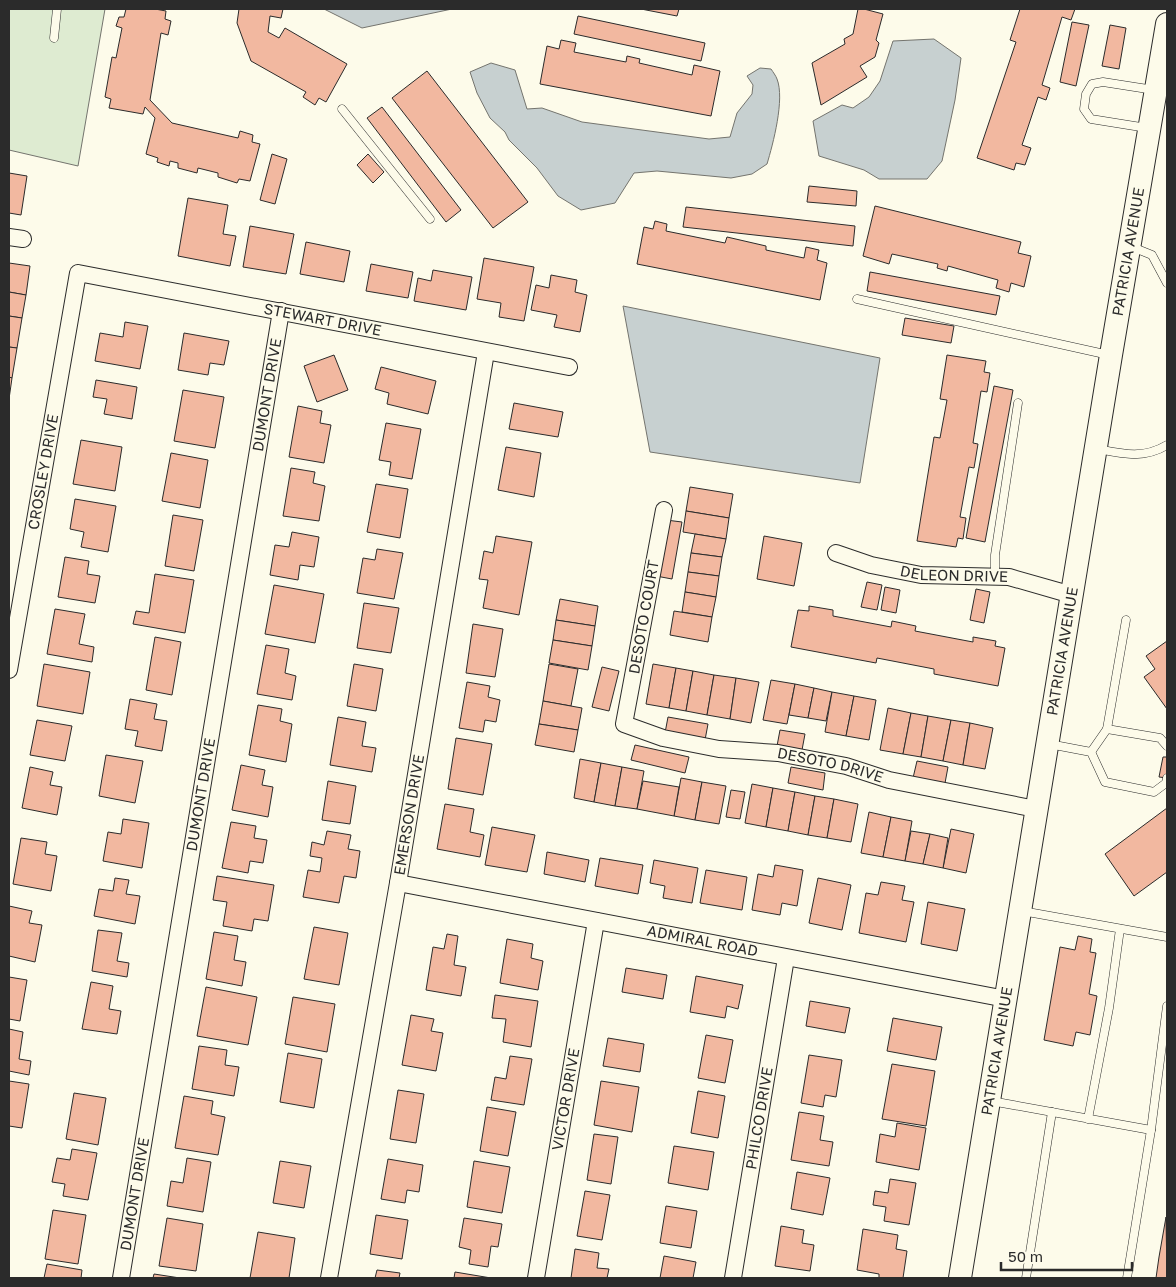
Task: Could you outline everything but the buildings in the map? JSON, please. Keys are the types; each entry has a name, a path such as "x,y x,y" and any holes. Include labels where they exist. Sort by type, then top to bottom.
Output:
{"street":[{"name":"PATRICIA AVENUE","path":"960,1278 1111,355 1166,36"},
{"name":"STEWART DRIVE","path":"78,273 569,367"},
{"name":"CROSLEY DRIVE","path":"9,670 78,273"},
{"name":"DUMONT DRIVE","path":"121,1278 281,311"},
{"name":"EMERSON DRIVE","path":"329,1278 398,883 486,352"},
{"name":"DESOTO COURT","path":"624,724 664,510"},
{"name":"DELEON DRIVE","path":"836,553 871,565 921,575 1009,577 1072,595"},
{"name":"DESOTO DRIVE","path":"624,724 663,738 719,749 778,753 846,766 889,780 1036,810"},
{"name":"ADMIRAL ROAD","path":"398,883 1006,999"},
{"name":"VICTOR DRIVE","path":"536,1278 596,921"},
{"name":"PHILCO DRIVE","path":"733,1278 786,958"}],"lane":[{"path":"54,38 57,9"},
{"path":"1150,128 1092,119 1084,109 1086,94 1092,84 1103,82 1156,90"},
{"path":"342,109 430,219"},
{"path":"1130,246 1152,255 1167,283"},
{"path":"857,299 1111,355"},
{"path":"995,577 997,536 1018,403"},
{"path":"1096,448 1126,455 1141,455 1159,450 1167,445"},
{"path":"1091,752 1107,729 1126,620"},
{"path":"1107,729 1160,738 1167,746"},
{"path":"1047,744 1091,752"},
{"path":"1091,752 1105,782 1154,792 1166,783 1167,778"},
{"path":"1021,911 1167,937"},
{"path":"1088,1118 1109,1008 1120,929"},
{"path":"1127,1278 1151,1130 1167,1006"},
{"path":"989,1101 1151,1130"},
{"path":"1026,1278 1052,1112"}],"green space":[{"path":"9,9 105,9 78,166 9,150"}],"shaded area":[{"path":"324,9 452,9 362,28"},
{"path":"934,39 961,58 955,100 942,161 927,179 879,179 864,170 819,156 813,121 842,105 853,108 869,97 880,81 893,41"},
{"path":"491,63 515,70 527,109 542,108 582,122 709,139 730,137 737,113 752,94 753,85 747,76 760,68 771,69 777,79 780,98 777,122 767,164 752,174 731,178 657,171 634,173 615,203 581,210 558,196 537,168 490,118 477,93 470,72"},
{"path":"623,306 880,358 860,483 650,452"}]}
